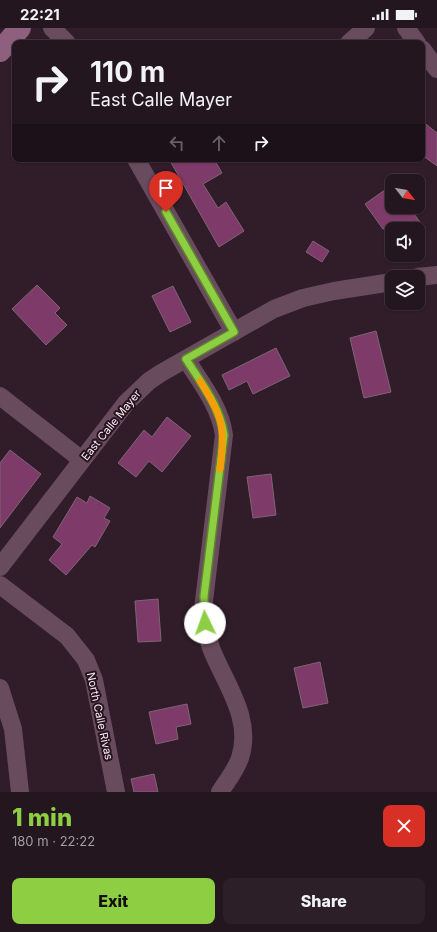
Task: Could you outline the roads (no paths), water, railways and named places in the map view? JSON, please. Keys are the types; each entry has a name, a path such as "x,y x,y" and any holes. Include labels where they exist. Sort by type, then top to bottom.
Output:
{"street":[{"path":"0,51 20,28"},
{"path":"52,28 64,40"},
{"path":"352,40 366,28"},
{"path":"406,28 415,40"},
{"path":"425,53 437,69"},
{"path":"138,162 234,332"},
{"path":"425,277 437,274"},
{"name":"East Calle Mayer","path":"0,567 82,460 137,392 161,373 274,309 303,298 334,291 385,283"},
{"path":"186,359 215,406 221,420 224,435 203,609 210,643 238,708 244,733 242,750 237,765 220,792"},
{"path":"0,396 82,460"},
{"name":"North Calle Rivas","path":"0,585 67,636 86,660 94,680 116,792"},
{"path":"0,688 13,729 20,792"}]}
